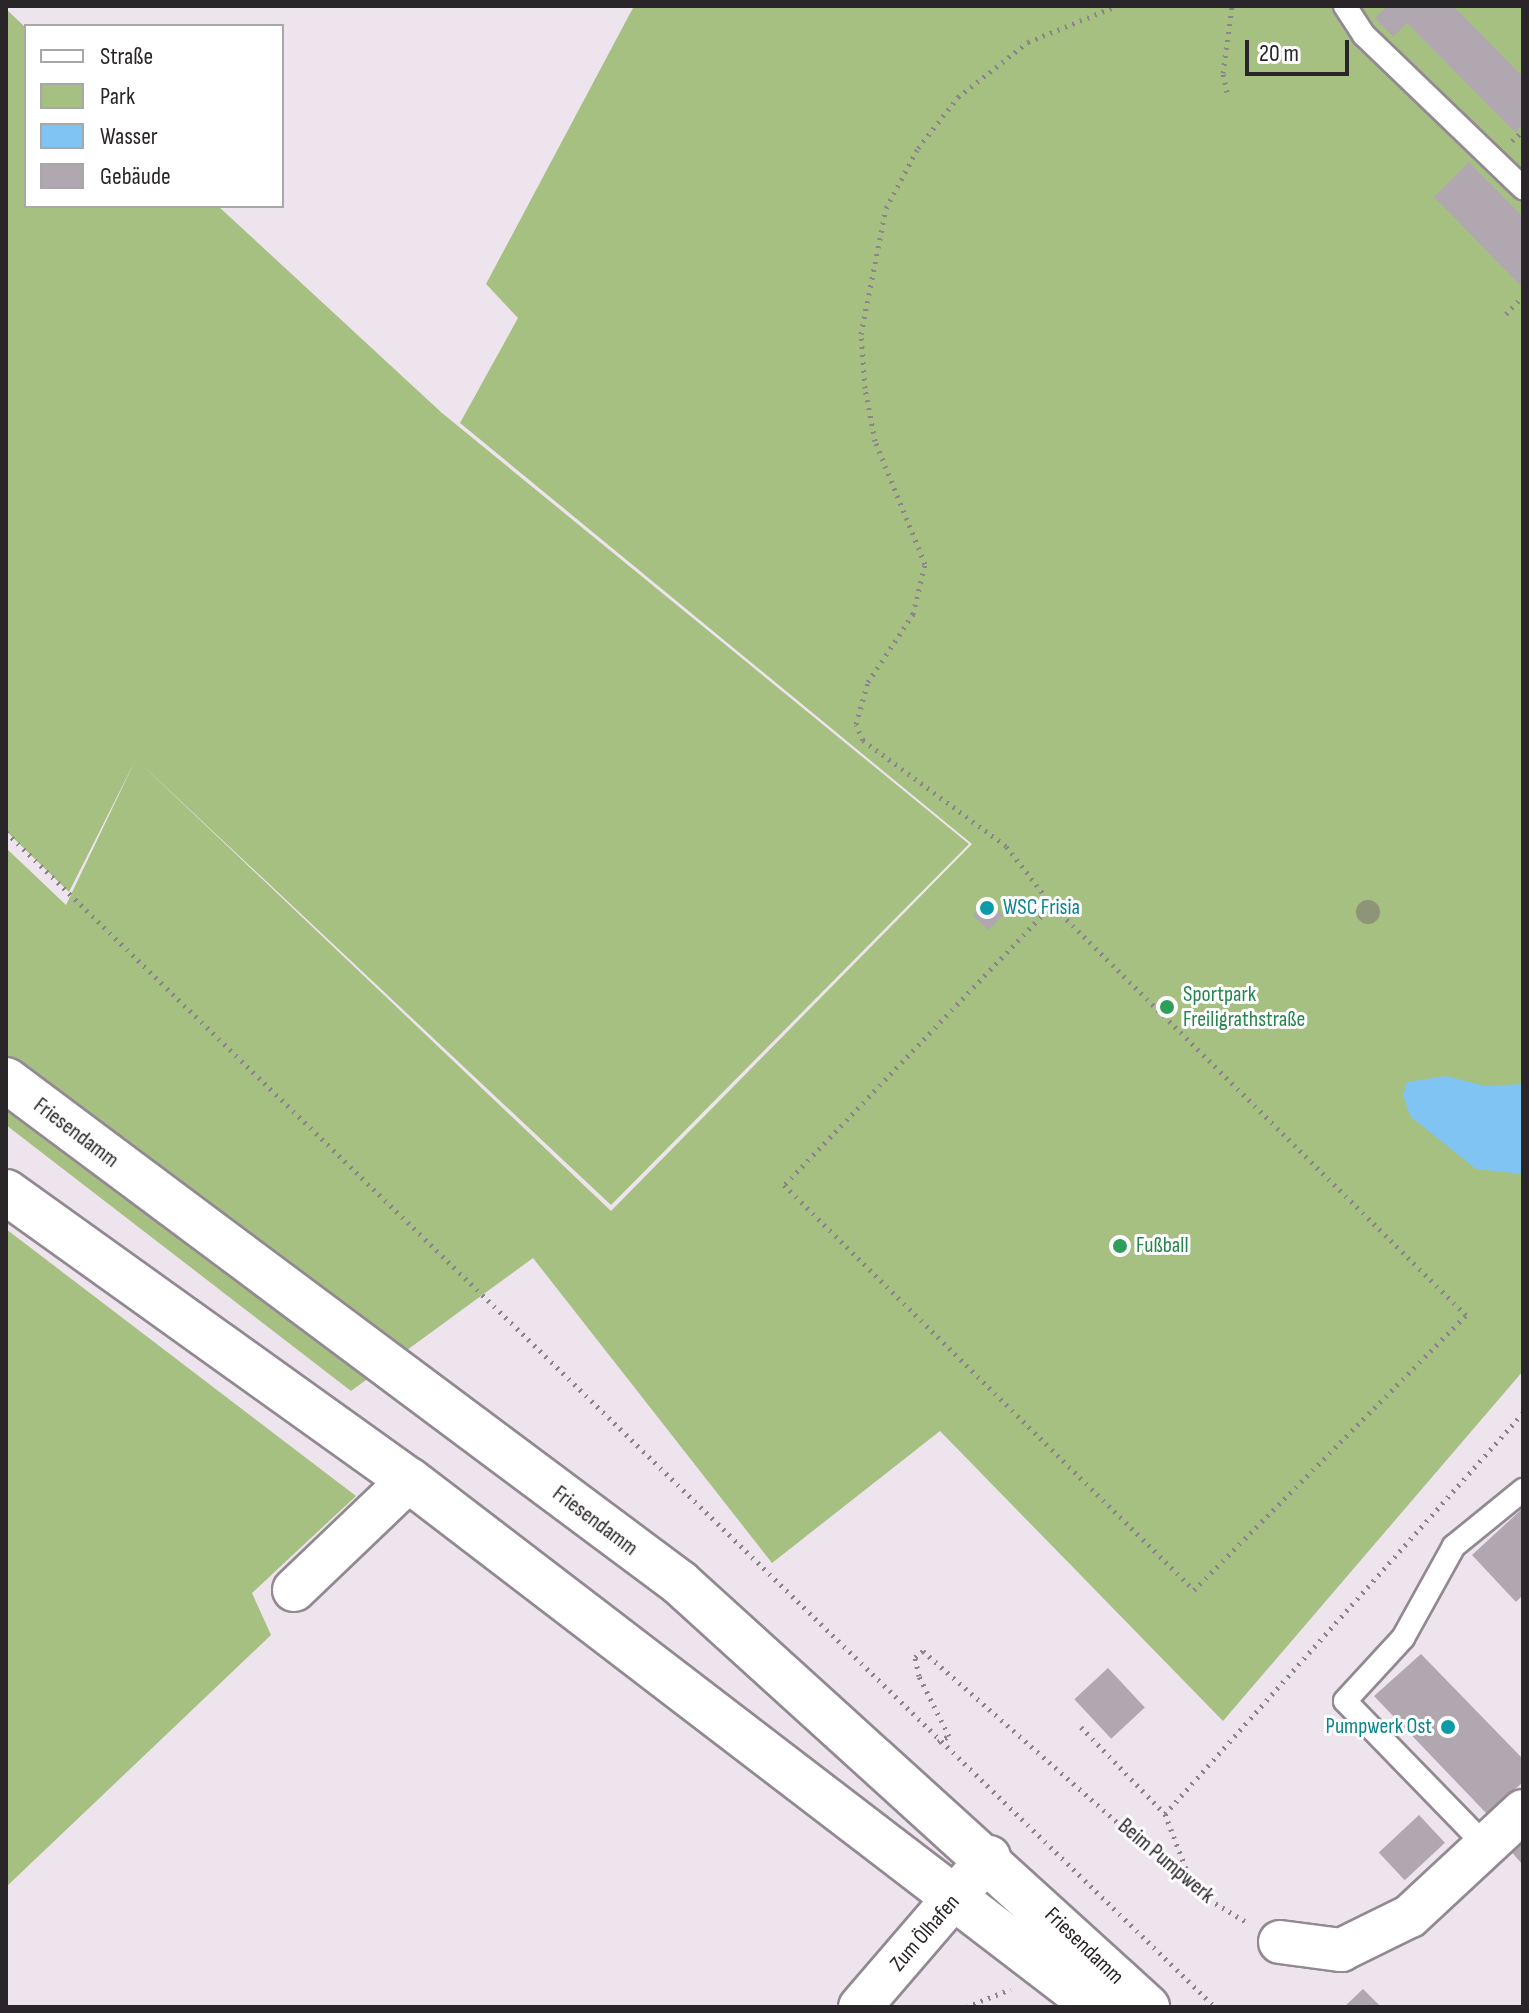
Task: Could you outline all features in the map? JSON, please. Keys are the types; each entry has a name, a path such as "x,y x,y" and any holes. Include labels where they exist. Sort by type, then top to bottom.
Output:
{"main road":[{"name":"Friesendamm","path":"6,1080 680,1583 989,1857 1147,2007"},
{"name":"Friesendamm","path":"6,1192 409,1480 953,1900 1097,2007"}],"street":[{"path":"294,1590 409,1480"},
{"path":"1280,1942 1341,1950 1410,1916 1523,1811"},
{"name":"Zum Ölhafen","path":"860,2007 989,1857"}],"lane":[{"path":"1345,6 1364,35 1523,188"},
{"path":"1486,1846 1345,1701 1403,1638 1454,1546 1523,1490"}],"path":[{"path":"1052,905 784,1185 1194,1590 1466,1315 1052,905 1006,846 863,740 856,724 868,682 913,614 925,564 875,441 861,334 886,208 918,148 958,97 1028,42 1116,6"},
{"path":"1227,92 1223,73 1232,6"},
{"path":"1506,314 1523,296"},
{"path":"6,832 415,1223 938,1742 1215,2007"},
{"path":"1165,1814 1523,1413"},
{"name":"Beim Pumpwerk","path":"938,1742 949,1736 919,1676 915,1657 923,1651 1195,1891 1280,1942"},
{"path":"1081,1727 1165,1814 1195,1891"}],"green space":[{"name":"Sportpark Freiligrathstraße","path":"634,6 1523,6 1523,1371 1223,1721 940,1431 772,1563 533,1258 351,1391 6,1125 6,848 66,905 136,759 69,892 6,831 6,9 24,26 24,208 220,208 442,413 969,844 611,1205 137,760 611,1211 972,844 460,423 518,318 486,284"},
{"path":"6,1229 356,1496 252,1593 271,1635 6,1887"}],"water":[{"path":"1446,1076 1485,1086 1523,1084 1523,1174 1476,1169 1410,1116 1403,1095 1407,1082"}],"building":[{"path":"1387,6 1453,6 1523,77 1523,125 1515,132 1407,23 1393,37 1375,18"},
{"path":"1469,162 1523,217 1523,288 1434,197"},
{"name":"WSC Frisia","path":"987,900 1003,915 989,930 973,915"},
{"path":"1523,1508 1523,1595 1516,1602 1472,1555"},
{"name":"Pumpwerk Ost","path":"1421,1654 1523,1759 1523,1782 1487,1814 1374,1696"},
{"path":"1108,1668 1145,1707 1111,1739 1074,1699"},
{"path":"1419,1815 1445,1843 1405,1880 1379,1853"},
{"path":"1523,1833 1523,1865 1507,1847"},
{"path":"1363,1989 1381,2007 1344,2007"}],"place":[{"name":"WSC Frisia","path":"987,908"},
{"name":"Sportpark Freiligrathstraße","path":"1167,1007"},
{"name":"Fußball","path":"1120,1246"},
{"name":"Pumpwerk Ost","path":"1448,1727"}]}
